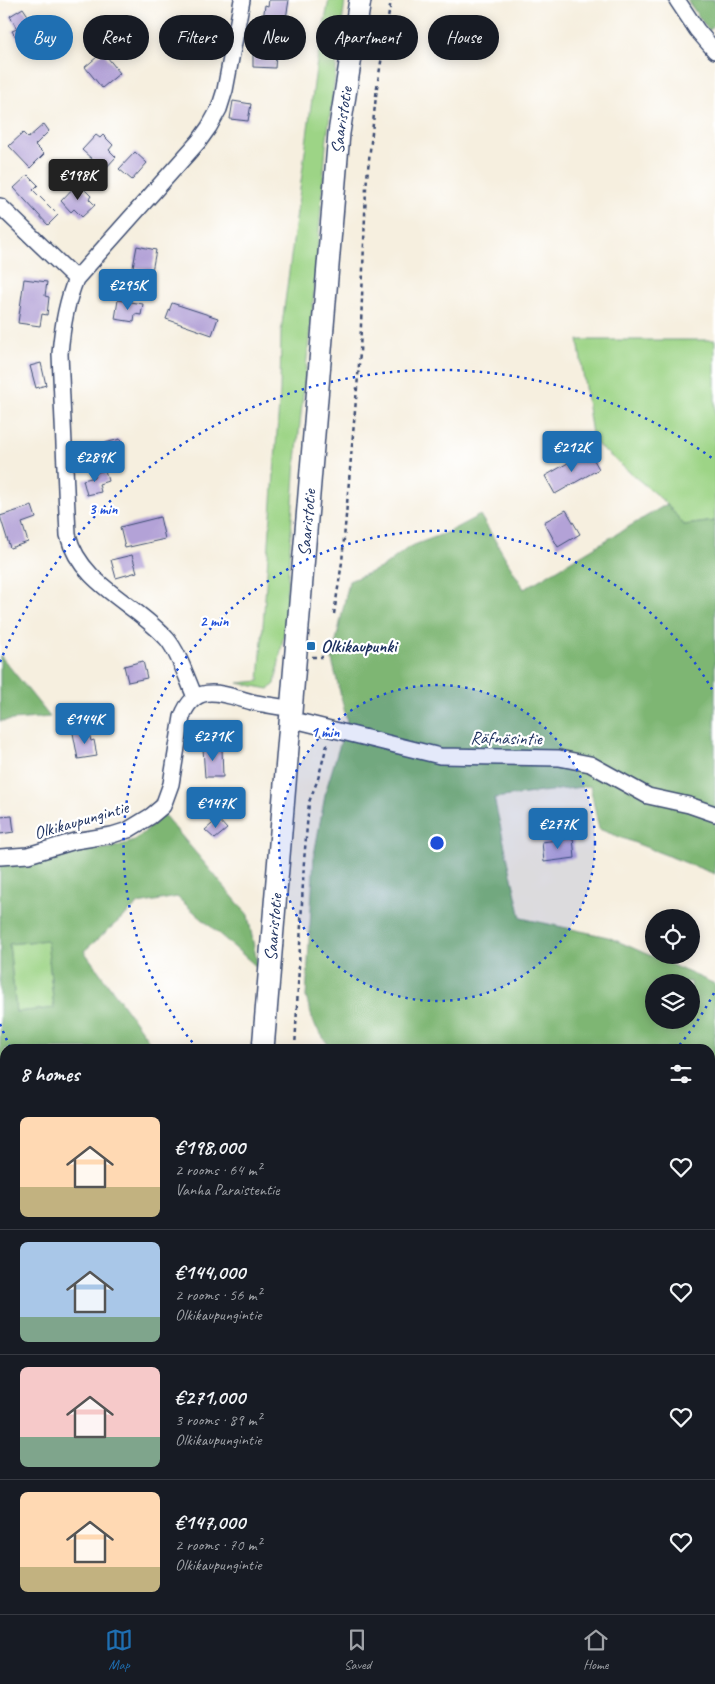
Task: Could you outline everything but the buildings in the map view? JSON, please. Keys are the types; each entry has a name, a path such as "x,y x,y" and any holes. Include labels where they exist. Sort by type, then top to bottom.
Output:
{"main road":[{"name":"Saaristotie","path":"263,1044 340,133 360,0"}],"street":[{"path":"242,0 225,90 219,109 209,127 199,141 76,279 68,303 60,354 68,535 71,547 78,560 93,577 143,616 167,639 175,651 195,697 218,692 290,714"},
{"path":"676,0 697,30 715,51"},
{"path":"0,206 76,279"},
{"name":"Olkikaupungintie","path":"0,857 28,855 76,840 128,830 163,806 170,784 182,717 186,706 195,697"},
{"name":"Räfnäsintie","path":"290,714 331,729 440,756 559,758 590,764 648,796 689,804 715,814"}],"path":[{"path":"334,614 342,562 360,353 366,187 377,87 391,0"},
{"path":"295,1044 304,861 309,802 318,779 331,729"}],"green space":[{"path":"329,0 345,0 343,15 326,15"},
{"path":"687,0 715,0 715,24 709,31"},
{"path":"337,60 326,146 314,294 296,460 284,633 275,684 269,689 238,683 259,681 280,391 281,332 317,61"},
{"path":"578,340 715,340 715,521 684,525 667,504 593,441"},
{"path":"667,504 684,525 715,521 715,874 599,829 590,786 494,798 521,918 608,937 645,953 645,964 669,964 692,974 645,974 645,1029 700,1029 700,977 715,984 715,1044 328,1044 314,1024 306,997 314,855 326,790 347,721 332,660 349,581 383,567 409,547 448,532 480,515 524,589"},
{"path":"0,655 50,717 0,721"},
{"path":"164,815 248,915 258,968 177,897 138,904 84,951 151,1044 0,1044 0,864 53,859 79,851 111,848 134,841","holes":["47,940 54,1008 16,1012 9,944"]},
{"path":"47,940 54,1009 16,1012 9,944"}],"place":[{"name":"Olkikaupunki","path":"311,646"}]}
